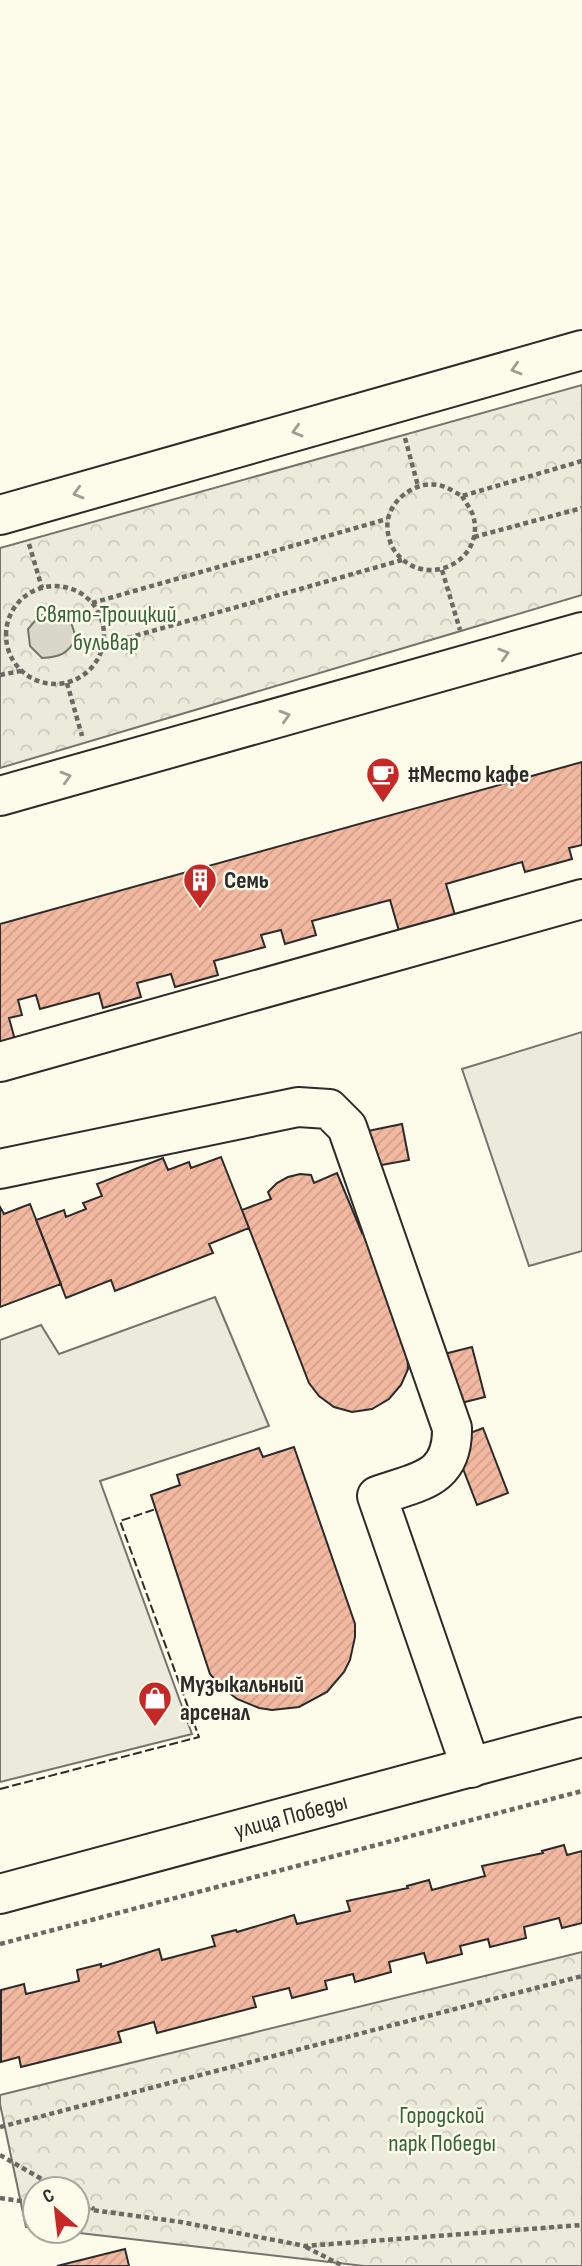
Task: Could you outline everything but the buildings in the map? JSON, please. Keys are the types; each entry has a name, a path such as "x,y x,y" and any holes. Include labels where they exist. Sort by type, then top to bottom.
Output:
{"street":[{"path":"0,515 582,350"},
{"path":"0,796 582,632"},
{"path":"0,1062 582,899"},
{"path":"0,1169 298,1107 329,1109 347,1127 452,1428 452,1447 447,1462 429,1477 377,1496 471,1768"},
{"name":"улица Победы","path":"0,1894 582,1737"}],"path":[{"path":"396,403 418,486"},
{"path":"461,496 582,461"},
{"path":"441,485 461,496 473,515 474,537 462,558 442,570 421,570 402,561 389,542 388,519 398,498 418,486 441,485"},
{"path":"474,537 582,508"},
{"path":"92,603 388,519"},
{"path":"103,645 402,561"},
{"path":"442,570 470,664"},
{"path":"43,588 69,588 82,594 100,615 104,630 103,645 91,669 80,678 68,683 51,684 35,680 21,671 11,657 6,640 8,624 20,601 30,593 43,588"},
{"path":"0,626 8,624"},
{"path":"0,675 21,671"},
{"path":"68,683 92,770"},
{"path":"0,1944 582,1791"},
{"path":"0,2127 582,1976"},
{"path":"0,2155 35,2175"},
{"path":"0,2198 21,2201"},
{"path":"91,2207 97,2211"},
{"path":"91,2210 181,2222 305,2246 582,2225"},
{"path":"305,2246 343,2266"}],"green space":[{"name":"Свято-Троицкий бульвар","path":"582,385 582,595 0,768 0,548"},
{"path":"582,1032 582,1251 529,1266 462,1069"},
{"name":"Городской парк Победы","path":"582,1952 582,2266 364,2266 91,2234 91,2175 21,2175 21,2203 0,2095"}],"shaded area":[{"path":"57,614 71,622 76,638 63,654 42,658 30,646 28,629 40,615"},
{"path":"215,1297 269,1426 100,1481 192,1734 0,1782 0,1340 41,1325 59,1354"}],"fence":[{"path":"0,1789 199,1737 120,1521 156,1509"}],"place":[{"name":"#Место кафе","path":"383,804"},
{"name":"Семь","path":"200,910"},
{"name":"Музыкальный арсенал","path":"155,1728"}]}
